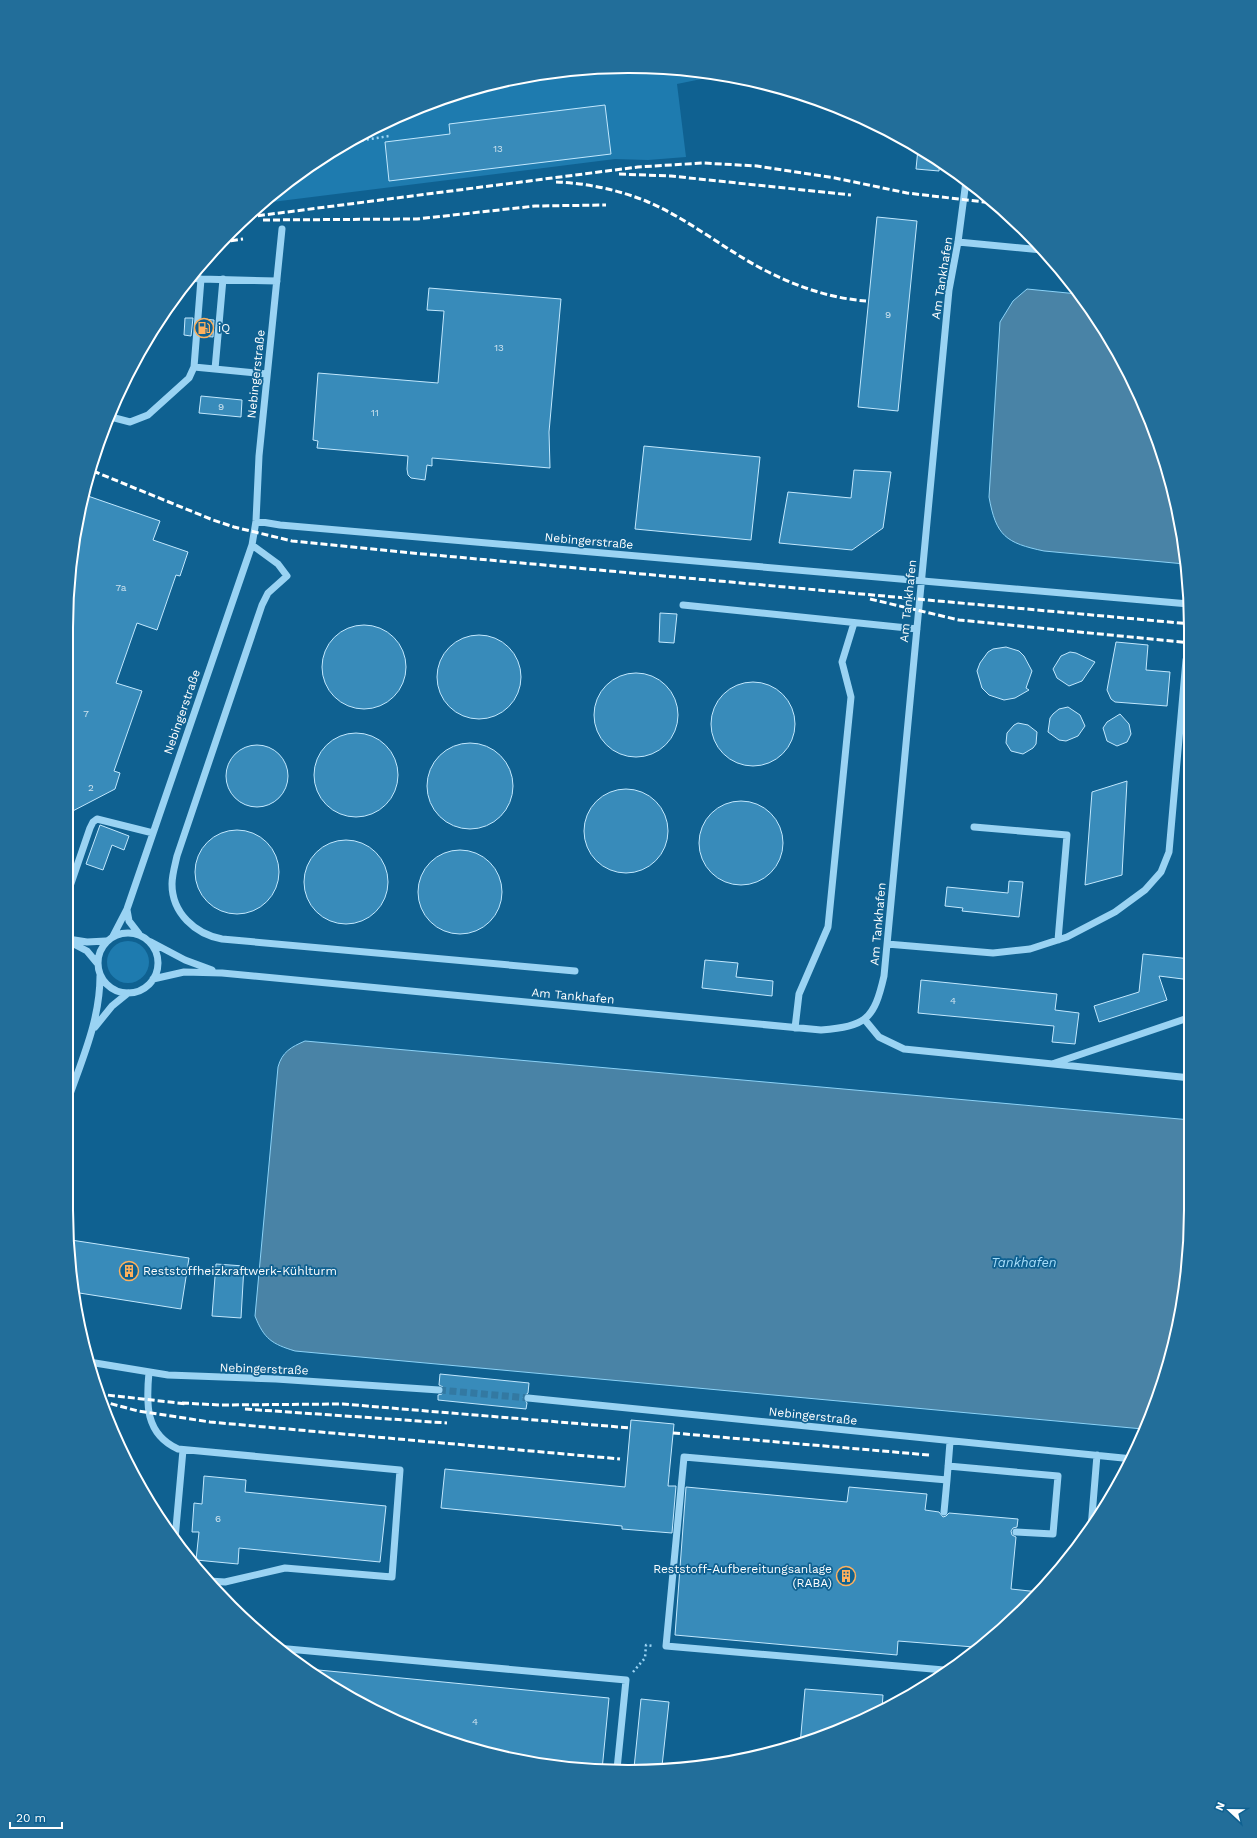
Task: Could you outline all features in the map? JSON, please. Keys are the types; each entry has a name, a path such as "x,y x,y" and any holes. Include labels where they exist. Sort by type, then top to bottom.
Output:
{"street":[{"name":"Am Tankhafen","path":"153,979 184,972 222,973 821,1030 844,1028 865,1020 878,1001 884,976 949,290 958,242 965,187"},
{"name":"Nebingerstraße","path":"113,936 127,909 252,545 256,521 259,456 282,229"},
{"path":"958,242 1034,249"},
{"path":"197,279 277,281"},
{"path":"114,418 130,422 148,415 188,378 194,367 201,279"},
{"path":"216,369 223,279"},
{"path":"194,367 267,374"},
{"name":"Nebingerstraße","path":"256,521 280,525 921,582 983,585 1183,604"},
{"path":"252,545 278,564 287,576 277,583 268,593 262,605 176,856 172,883 175,902 185,919 208,936 222,939 575,971"},
{"path":"683,605 917,629"},
{"path":"795,1028 799,994 828,927 852,697 842,662 854,623"},
{"path":"887,944 993,953 1030,949 1067,937 1115,912 1145,890 1161,872 1169,852 1184,683"},
{"path":"73,877 90,828 93,822 97,819 153,833"},
{"path":"974,827 1067,835 1058,940"},
{"path":"93,1030 108,1011 128,993 144,988 153,979 156,973 158,960 155,951 149,942 129,921 127,909"},
{"path":"73,1088 93,1030 98,1007 100,976 97,963 100,949 106,941 113,936 127,932 141,935"},
{"path":"73,941 87,942 106,941"},
{"name":"Am Tankhafen","path":"149,942 186,960 222,973"},
{"path":"73,943 87,951 97,963"},
{"path":"100,976 112,989 128,993"},
{"path":"1053,1064 1184,1019"},
{"path":"865,1020 879,1037 904,1050 1184,1077"},
{"name":"Nebingerstraße","path":"95,1363 149,1372 188,1376 276,1379 439,1390"},
{"path":"149,1372 148,1400 154,1430 160,1438 183,1450 400,1470 392,1577 285,1568 225,1582 216,1581"},
{"name":"Nebingerstraße","path":"528,1398 950,1442 1125,1458"},
{"path":"944,1512 950,1442"},
{"path":"176,1531 183,1450"},
{"path":"1092,1515 1097,1455"},
{"path":"939,1670 666,1646 684,1457 947,1480"},
{"path":"948,1466 1058,1476 1053,1534 1016,1532"},
{"path":"289,1649 626,1680 618,1765"}],"path":[{"path":"364,140 389,136"},
{"path":"626,1680 645,1658 646,1645 666,1646"}],"shaded area":[{"path":"592,74 665,74 704,78 677,84 686,157 648,160 615,159 273,202 290,188 351,147 416,115 450,102 520,84"},
{"path":"128,941 143,947 149,962 143,977 128,983 113,977 107,962 113,947"}],"water":[{"path":"1027,289 1071,293 1110,351 1142,416 1155,450 1173,520 1180,564 1044,551 1020,545 1005,536 999,529 995,521 989,497 1000,322 1013,301"},
{"name":"Tankhafen","path":"305,1041 1184,1119 1183,1246 1179,1282 1165,1353 1155,1388 1142,1422 1139,1429 295,1351 280,1346 270,1340 258,1324 255,1316 278,1067 282,1057 295,1045"}],"building":[{"path":"605,105 611,154 389,181 385,142 450,134 449,124"},
{"path":"917,154 939,169 939,171 916,169"},
{"path":"877,217 917,221 898,411 858,407"},
{"path":"429,288 561,299 549,432 550,468 432,458 432,466 427,465 425,480 411,478 408,475 408,456 317,448 318,441 313,440 318,373 438,383 444,311 427,310"},
{"path":"185,318 193,318 191,336 184,335"},
{"path":"203,319 214,320 213,337 201,336"},
{"path":"201,396 242,400 241,417 199,413"},
{"path":"644,446 760,457 751,540 635,529"},
{"path":"854,470 891,472 883,528 852,550 779,543 788,492 851,498"},
{"path":"89,497 160,521 153,540 188,552 180,576 176,575 157,630 137,623 116,683 142,691 114,771 120,773 115,789 73,811 74,592 78,556"},
{"path":"660,613 677,614 674,643 659,642"},
{"path":"356,625 372,625 388,632 399,643 406,659 406,675 403,683 394,697 388,702 372,709 356,709 340,702 329,691 322,675 322,659 329,643 340,632"},
{"path":"471,635 487,635 503,642 514,653 521,669 521,685 518,693 509,707 503,712 487,719 471,719 455,712 444,701 437,685 437,669 444,653 455,642"},
{"path":"1116,642 1148,645 1146,670 1170,672 1167,706 1115,702 1111,699 1107,690"},
{"path":"1006,647 1019,651 1024,656 1032,671 1026,688 1029,690 1015,698 1004,700 989,695 982,688 977,671 980,663 988,652 993,649"},
{"path":"1070,652 1076,653 1095,662 1082,681 1069,686 1057,678 1053,669 1061,656"},
{"path":"628,673 644,673 660,680 671,691 678,707 678,723 675,731 666,745 660,750 644,757 628,757 612,750 601,739 594,723 594,707 601,691 612,680"},
{"path":"745,682 761,682 777,689 788,700 795,716 795,732 792,740 783,754 777,759 761,766 745,766 729,759 718,748 711,732 711,716 718,700 729,689"},
{"path":"1068,707 1080,715 1085,726 1078,736 1066,741 1059,740 1048,732 1050,718 1059,709"},
{"path":"1120,714 1129,724 1131,734 1127,742 1117,746 1107,741 1103,728 1107,722"},
{"path":"1018,723 1028,725 1037,732 1036,744 1033,748 1023,754 1011,751 1006,743 1007,733 1014,725"},
{"path":"348,733 364,733 380,740 391,751 398,767 398,783 395,791 386,805 380,810 364,817 348,817 332,810 321,799 314,783 314,767 321,751 332,740"},
{"path":"470,743 486,747 500,756 509,770 513,786 509,802 500,816 486,825 470,829 454,825 440,816 431,802 427,786 431,770 440,756 454,747"},
{"path":"251,745 263,745 279,754 286,764 288,776 286,788 279,798 263,807 251,807 240,802 231,793 226,782 226,770 231,759 240,750"},
{"path":"1127,781 1122,875 1085,885 1092,792"},
{"path":"626,789 642,792 656,801 665,815 668,831 665,847 656,861 642,870 626,873 610,870 596,861 587,847 584,831 587,815 596,801 610,792"},
{"path":"741,801 757,804 771,813 780,827 783,843 780,859 771,873 757,882 741,885 725,882 711,873 702,859 699,843 702,827 711,813 725,804"},
{"path":"100,825 129,836 124,850 112,845 103,870 86,864"},
{"path":"229,830 245,830 261,837 272,848 279,864 279,880 276,888 267,902 261,907 245,914 229,914 213,907 202,896 195,880 195,864 202,848 213,837"},
{"path":"338,840 354,840 370,847 381,858 388,874 388,890 385,898 376,912 370,917 354,924 338,924 322,917 311,906 304,890 304,874 311,858 322,847"},
{"path":"452,850 468,850 484,857 495,868 502,884 502,900 499,908 490,922 484,927 468,934 452,934 436,927 425,916 418,900 418,884 425,868 436,857"},
{"path":"1009,881 1023,882 1019,917 962,911 963,908 945,906 947,887 1008,893"},
{"path":"1143,954 1184,958 1184,979 1159,976 1167,1000 1099,1022 1094,1006 1139,992"},
{"path":"705,960 738,963 736,977 773,981 772,996 702,988"},
{"path":"921,980 1057,994 1055,1010 1079,1013 1075,1044 1052,1042 1054,1026 918,1013"},
{"name":"Reststoffheizkraftwerk-Kühlturm","path":"74,1240 189,1258 181,1309 80,1293"},
{"path":"216,1264 244,1266 241,1318 212,1316"},
{"path":"440,1374 529,1383 528,1393 523,1397 527,1403 526,1409 438,1400 438,1395 442,1394 444,1391 443,1387 439,1385"},
{"path":"631,1420 674,1424 668,1486 676,1486 672,1533 622,1529 622,1526 441,1508 445,1469 625,1487"},
{"path":"204,1476 246,1480 245,1492 386,1506 380,1562 239,1548 238,1564 198,1560 196,1558 199,1532 192,1532 194,1503 202,1504"},
{"name":"Reststoff-Aufbereitungsanlage (RABA)","path":"686,1487 847,1502 849,1487 927,1494 925,1510 939,1512 943,1517 949,1513 1018,1519 1017,1527 1013,1528 1011,1531 1012,1535 1016,1537 1011,1589 1031,1591 995,1627 971,1647 898,1641 897,1655 675,1635"},
{"path":"319,1670 609,1698 603,1764 592,1764 520,1754 450,1736 383,1708 351,1691"},
{"path":"805,1689 883,1695 882,1704 874,1708 841,1723 801,1738"},
{"path":"641,1699 669,1702 662,1764 634,1765"}],"tunnel":[{"path":"439,1390 528,1398"}],"railway":[{"path":"257,216 638,167 703,163 757,166 835,178 907,193 984,202"},
{"path":"619,174 671,176 851,195"},
{"path":"556,182 603,188 648,202 662,208 742,257 781,278 809,289 837,297 866,301"},
{"path":"263,220 417,219 535,206 606,205"},
{"path":"232,241 243,239"},
{"path":"96,472 213,520 234,527 292,541 1184,623"},
{"path":"870,599 959,620 1184,642"},
{"path":"105,1395 187,1404"},
{"path":"108,1403 138,1411 210,1422 620,1459"},
{"path":"182,1403 220,1405 343,1404 631,1428"},
{"path":"245,1409 447,1423"},
{"path":"673,1433 929,1455"}],"place":[{"name":"iQ","path":"204,328"},
{"name":"Reststoffheizkraftwerk-Kühlturm","path":"129,1271"},
{"name":"Reststoff-Aufbereitungsanlage (RABA)","path":"846,1576"}]}
